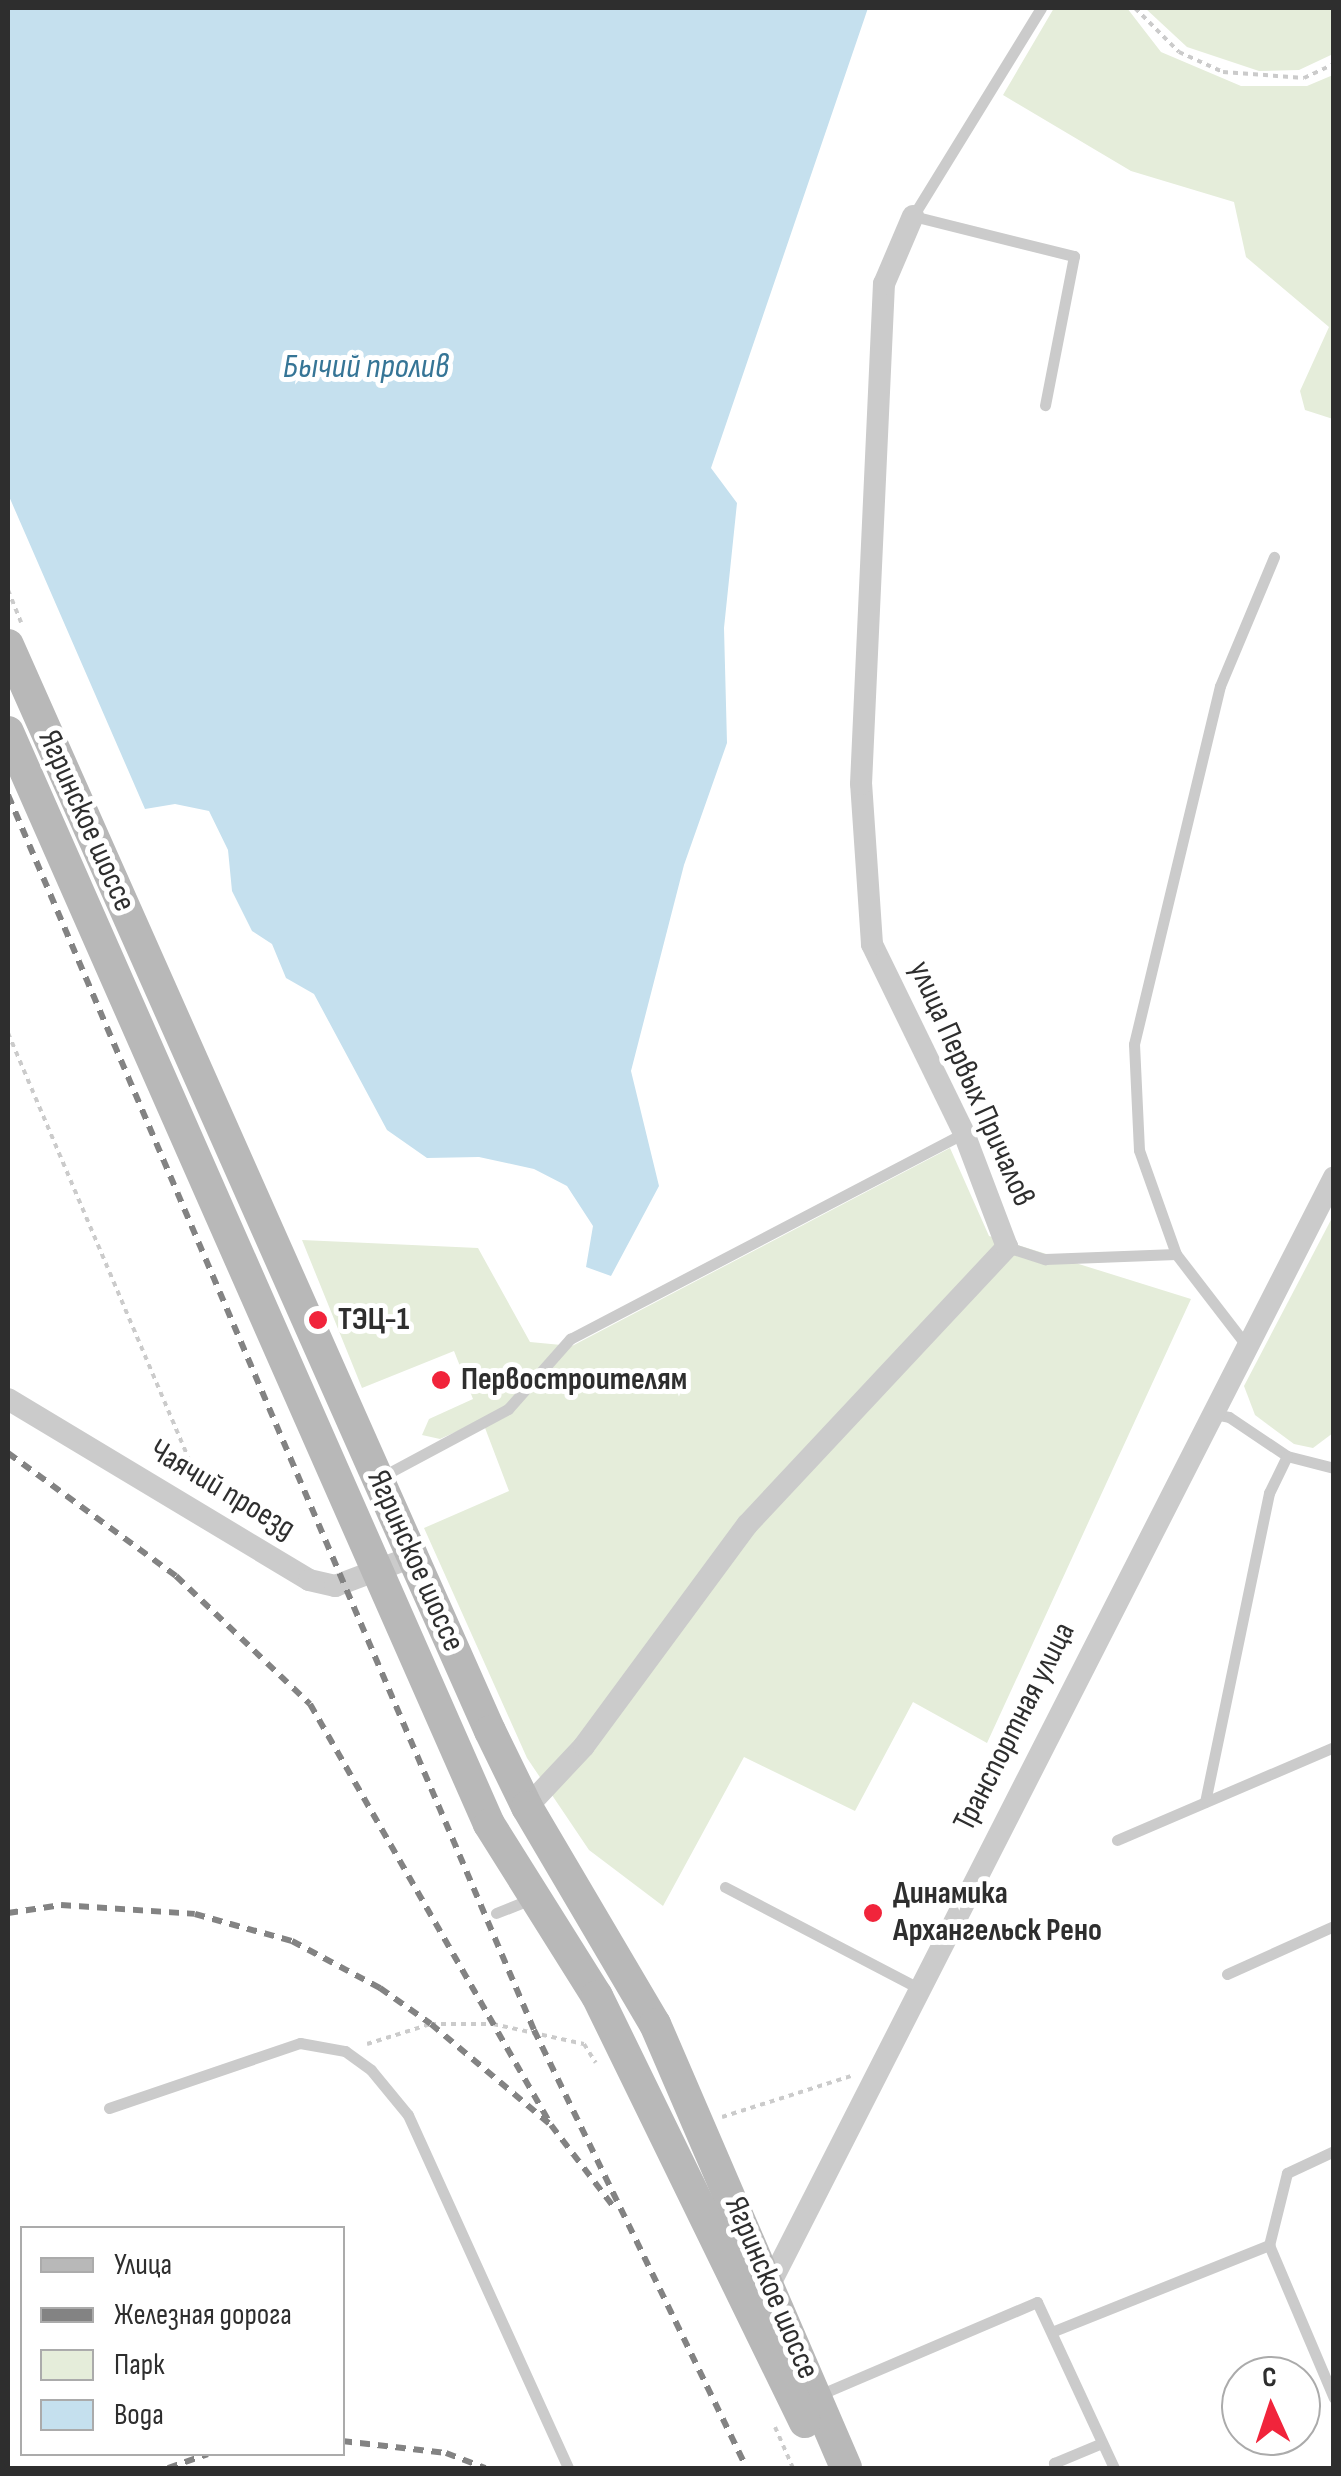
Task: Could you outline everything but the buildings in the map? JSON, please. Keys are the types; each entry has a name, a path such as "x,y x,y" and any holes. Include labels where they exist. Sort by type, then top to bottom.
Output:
{"main road":[{"name":"Ягринское шоссе","path":"8,645 527,1808 655,2024 758,2290 794,2404 840,2468"},
{"name":"Ягринское шоссе","path":"8,732 489,1824 597,1996 758,2290"}],"street":[{"name":"улица Первых Причалов","path":"527,1808 584,1746 748,1525 1007,1247 964,1132 872,944 862,802 884,284 912,216"},
{"name":"Транспортная улица","path":"758,2290 881,2066 1209,1413 1334,1177"},
{"name":"Чаячий проезд","path":"8,1399 309,1580 335,1586 412,1557"}],"lane":[{"path":"1041,8 912,216 1074,256 1045,405"},
{"path":"1246,1345 1176,1254 1139,1150 1134,1044 1220,686 1274,557"},
{"path":"378,1478 494,1419 570,1339 964,1132"},
{"path":"1007,1247 1044,1259 1176,1254"},
{"path":"1209,1413 1229,1417 1287,1456 1334,1468"},
{"path":"1205,1802 1269,1493 1287,1456"},
{"path":"1117,1840 1334,1747"},
{"path":"726,1886 920,1989"},
{"path":"496,1912 535,1898"},
{"path":"1228,1974 1334,1926"},
{"path":"109,2108 300,2043 346,2051 371,2070 408,2115 568,2468"},
{"path":"1334,2151 1287,2173 1268,2245 1334,2398"},
{"path":"1054,2331 1268,2245"},
{"path":"794,2404 1037,2302 1054,2331 1114,2468"},
{"path":"1057,2468 1054,2463 1102,2443"}],"path":[{"path":"1135,8 1179,52 1223,72 1304,78 1334,64"},
{"path":"8,1033 216,1524"},
{"path":"346,2051 431,2024 493,2024 584,2044 596,2064"},
{"path":"711,2120 881,2066"},
{"path":"792,2468 794,2404"}],"green space":[{"path":"1054,8 1127,8 1161,52 1241,86 1307,86 1333,75 1333,419 1305,410 1300,391 1329,327 1246,257 1234,202 1131,171 1003,95"},
{"path":"1145,8 1333,8 1333,54 1299,70 1259,71 1187,47"},
{"path":"950,1148 989,1236 1191,1299 987,1743 913,1702 855,1811 744,1757 663,1906 589,1850 527,1758 424,1528 509,1491 482,1420 440,1439 422,1435 429,1419 473,1399 454,1351 362,1388 302,1240 478,1248 530,1342 572,1346"},
{"path":"1333,1216 1333,1433 1313,1448 1294,1444 1255,1415 1244,1386"}],"water":[{"name":"Бычий пролив","path":"8,8 868,8 711,468 737,503 724,628 727,743 684,865 631,1071 659,1186 611,1276 586,1267 593,1226 567,1186 534,1169 479,1157 427,1158 387,1130 314,994 286,978 272,944 252,931 232,891 228,850 209,811 175,804 145,809 8,494"}],"railway":[{"path":"8,795 534,2030 747,2468"},
{"path":"8,1453 176,1576 310,1704 551,2125"},
{"path":"8,1913 61,1905 195,1914 292,1941 380,1988 431,2024 551,2125 613,2206"},
{"path":"345,2441 446,2453 485,2468"},
{"path":"168,2468 202,2456"}],"place":[{"name":"ТЭЦ-1","path":"318,1320"},
{"name":"Первостроителям","path":"441,1380"},
{"name":"Динамика Архангельск Рено","path":"873,1913"}]}
